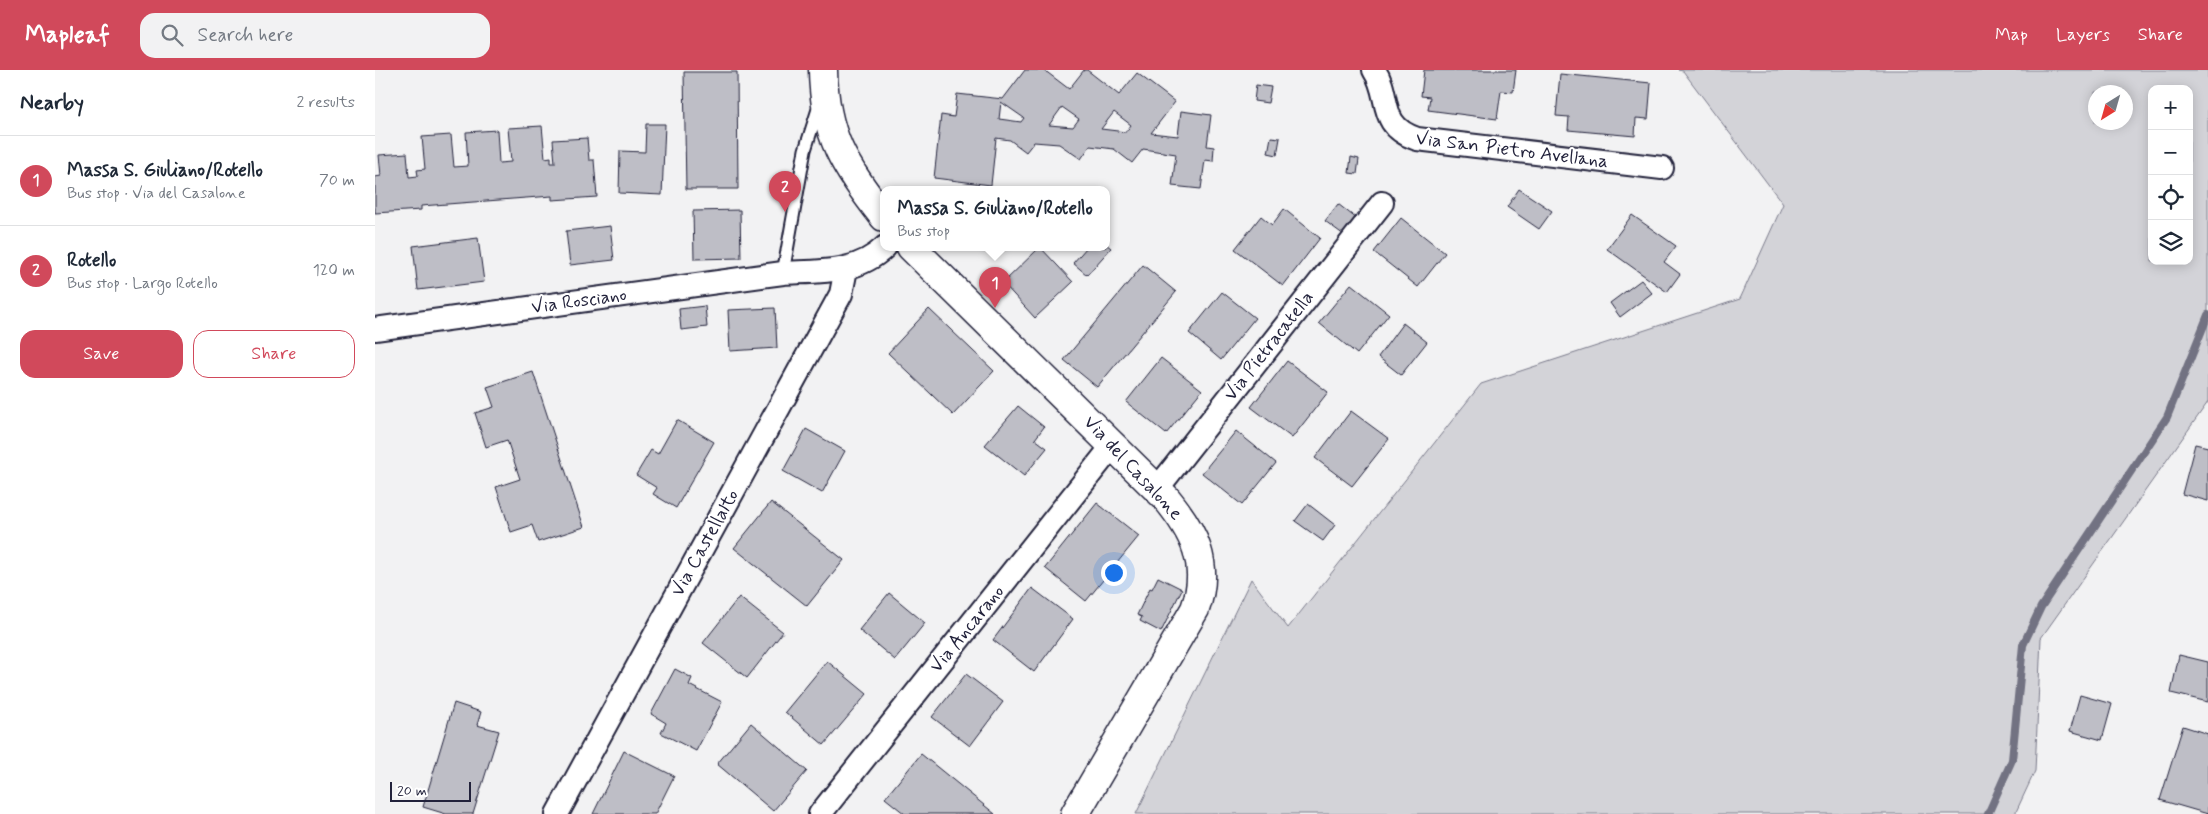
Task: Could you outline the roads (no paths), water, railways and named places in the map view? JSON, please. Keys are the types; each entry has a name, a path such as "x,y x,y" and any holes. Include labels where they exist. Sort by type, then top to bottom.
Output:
{"street":[{"name":"Via San Pietro Avellana","path":"1374,70 1379,79 1391,120 1401,130 1417,139 1662,168"},
{"path":"823,80 829,119 841,156 855,179 880,212"},
{"name":"Via Pietracatella","path":"1157,488 1382,203"},
{"name":"Via Rosciano","path":"375,329 783,273 846,269 874,258 881,251"},
{"name":"Via del Casalone","path":"915,251 1157,488 1186,524 1197,549 1202,577 1199,599 1185,629 1075,814"},
{"name":"Via Castellalto","path":"557,814 841,294 846,269"},
{"name":"Via Ancarano","path":"820,814 1114,444"}],"lane":[{"path":"783,273 805,150 823,80"}],"waterway":[{"path":"1988,814 2012,760 2023,645 2041,607 2167,417 2208,315"}],"place":[{"name":"Rotello","path":"785,212"},
{"name":"Massa S. Giuliano/Rotello","path":"995,308"}]}
